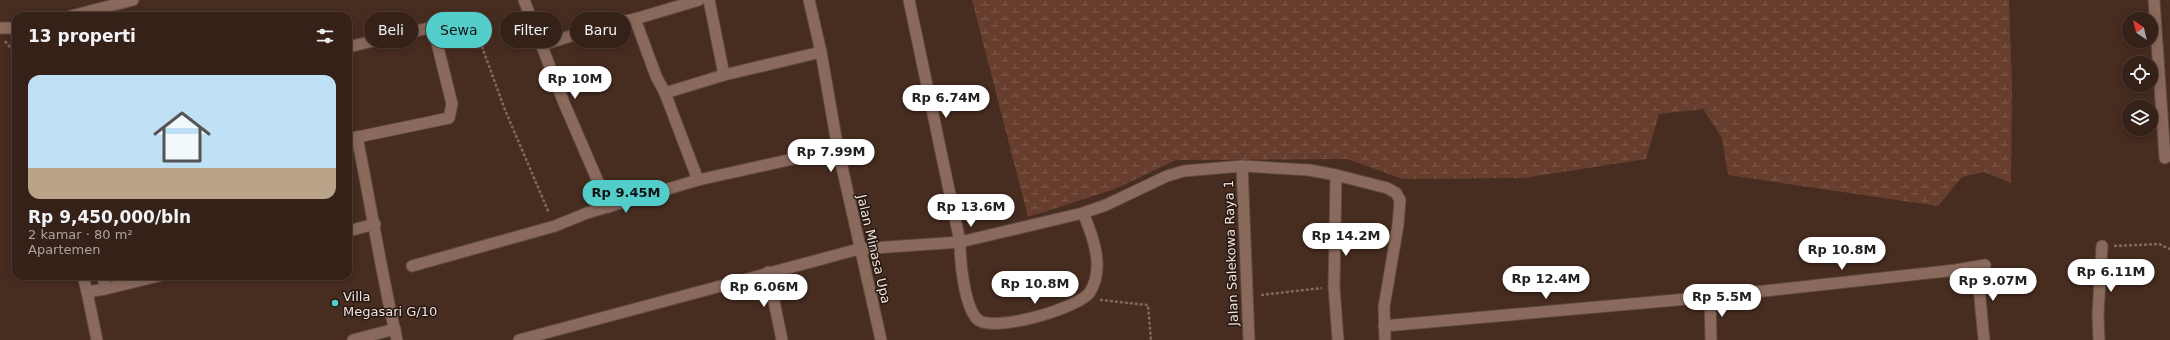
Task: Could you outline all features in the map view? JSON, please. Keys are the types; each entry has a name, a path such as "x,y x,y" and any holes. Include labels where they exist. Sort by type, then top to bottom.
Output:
{"street":[{"path":"79,12 94,5 133,0"},
{"path":"524,0 529,12"},
{"path":"562,39 606,25 634,19 699,0"},
{"path":"709,0 724,75"},
{"name":"Jalan Minasa Upa","path":"809,0 821,52 838,149 859,249 881,340"},
{"path":"909,0 960,242 963,277 971,309 977,319 985,324 999,325 1034,318 1086,299 1092,291 1096,274 1097,249 1094,237 1083,213"},
{"path":"2154,0 2165,158"},
{"path":"634,19 656,76 665,93 698,180"},
{"path":"0,28 12,28"},
{"path":"352,46 426,29"},
{"path":"353,340 396,335 382,273 375,224 353,138 449,118 452,104 438,48"},
{"path":"543,48 564,103 609,207"},
{"path":"665,93 724,75 821,52"},
{"path":"412,266 555,226 609,207 698,180 838,149"},
{"path":"519,340 768,272 859,249 960,242 1083,213 1106,205 1167,176 1184,171 1242,166 1309,170 1336,174 1387,188 1396,193 1400,200 1398,225 1384,307 1385,340"},
{"name":"Jalan Salekowa Raya 1","path":"1242,166 1248,298 1248,340"},
{"path":"1336,174 1334,287 1338,340"},
{"path":"352,230 375,224"},
{"path":"2098,340 2102,246"},
{"path":"1384,326 1710,297 1981,266 1984,340"},
{"path":"768,272 782,340"},
{"path":"84,280 97,340"},
{"path":"103,280 106,289"},
{"path":"87,292 142,280"},
{"path":"1710,297 1711,340"}],"path":[{"path":"0,36 12,50"},
{"path":"482,48 505,110 555,226"},
{"path":"2102,246 2160,244 2170,249"},
{"path":"1248,298 1334,287"},
{"path":"1086,299 1148,305 1151,340"}],"green space":[{"path":"972,0 2009,0 2012,86 2011,183 1984,172 1962,177 1938,206 1728,175 1722,138 1703,109 1659,114 1646,159 1524,178 1403,179 1347,159 1176,160 1115,189 1028,217"}],"place":[{"name":"Villa Megasari G/10","path":"335,303"}]}
